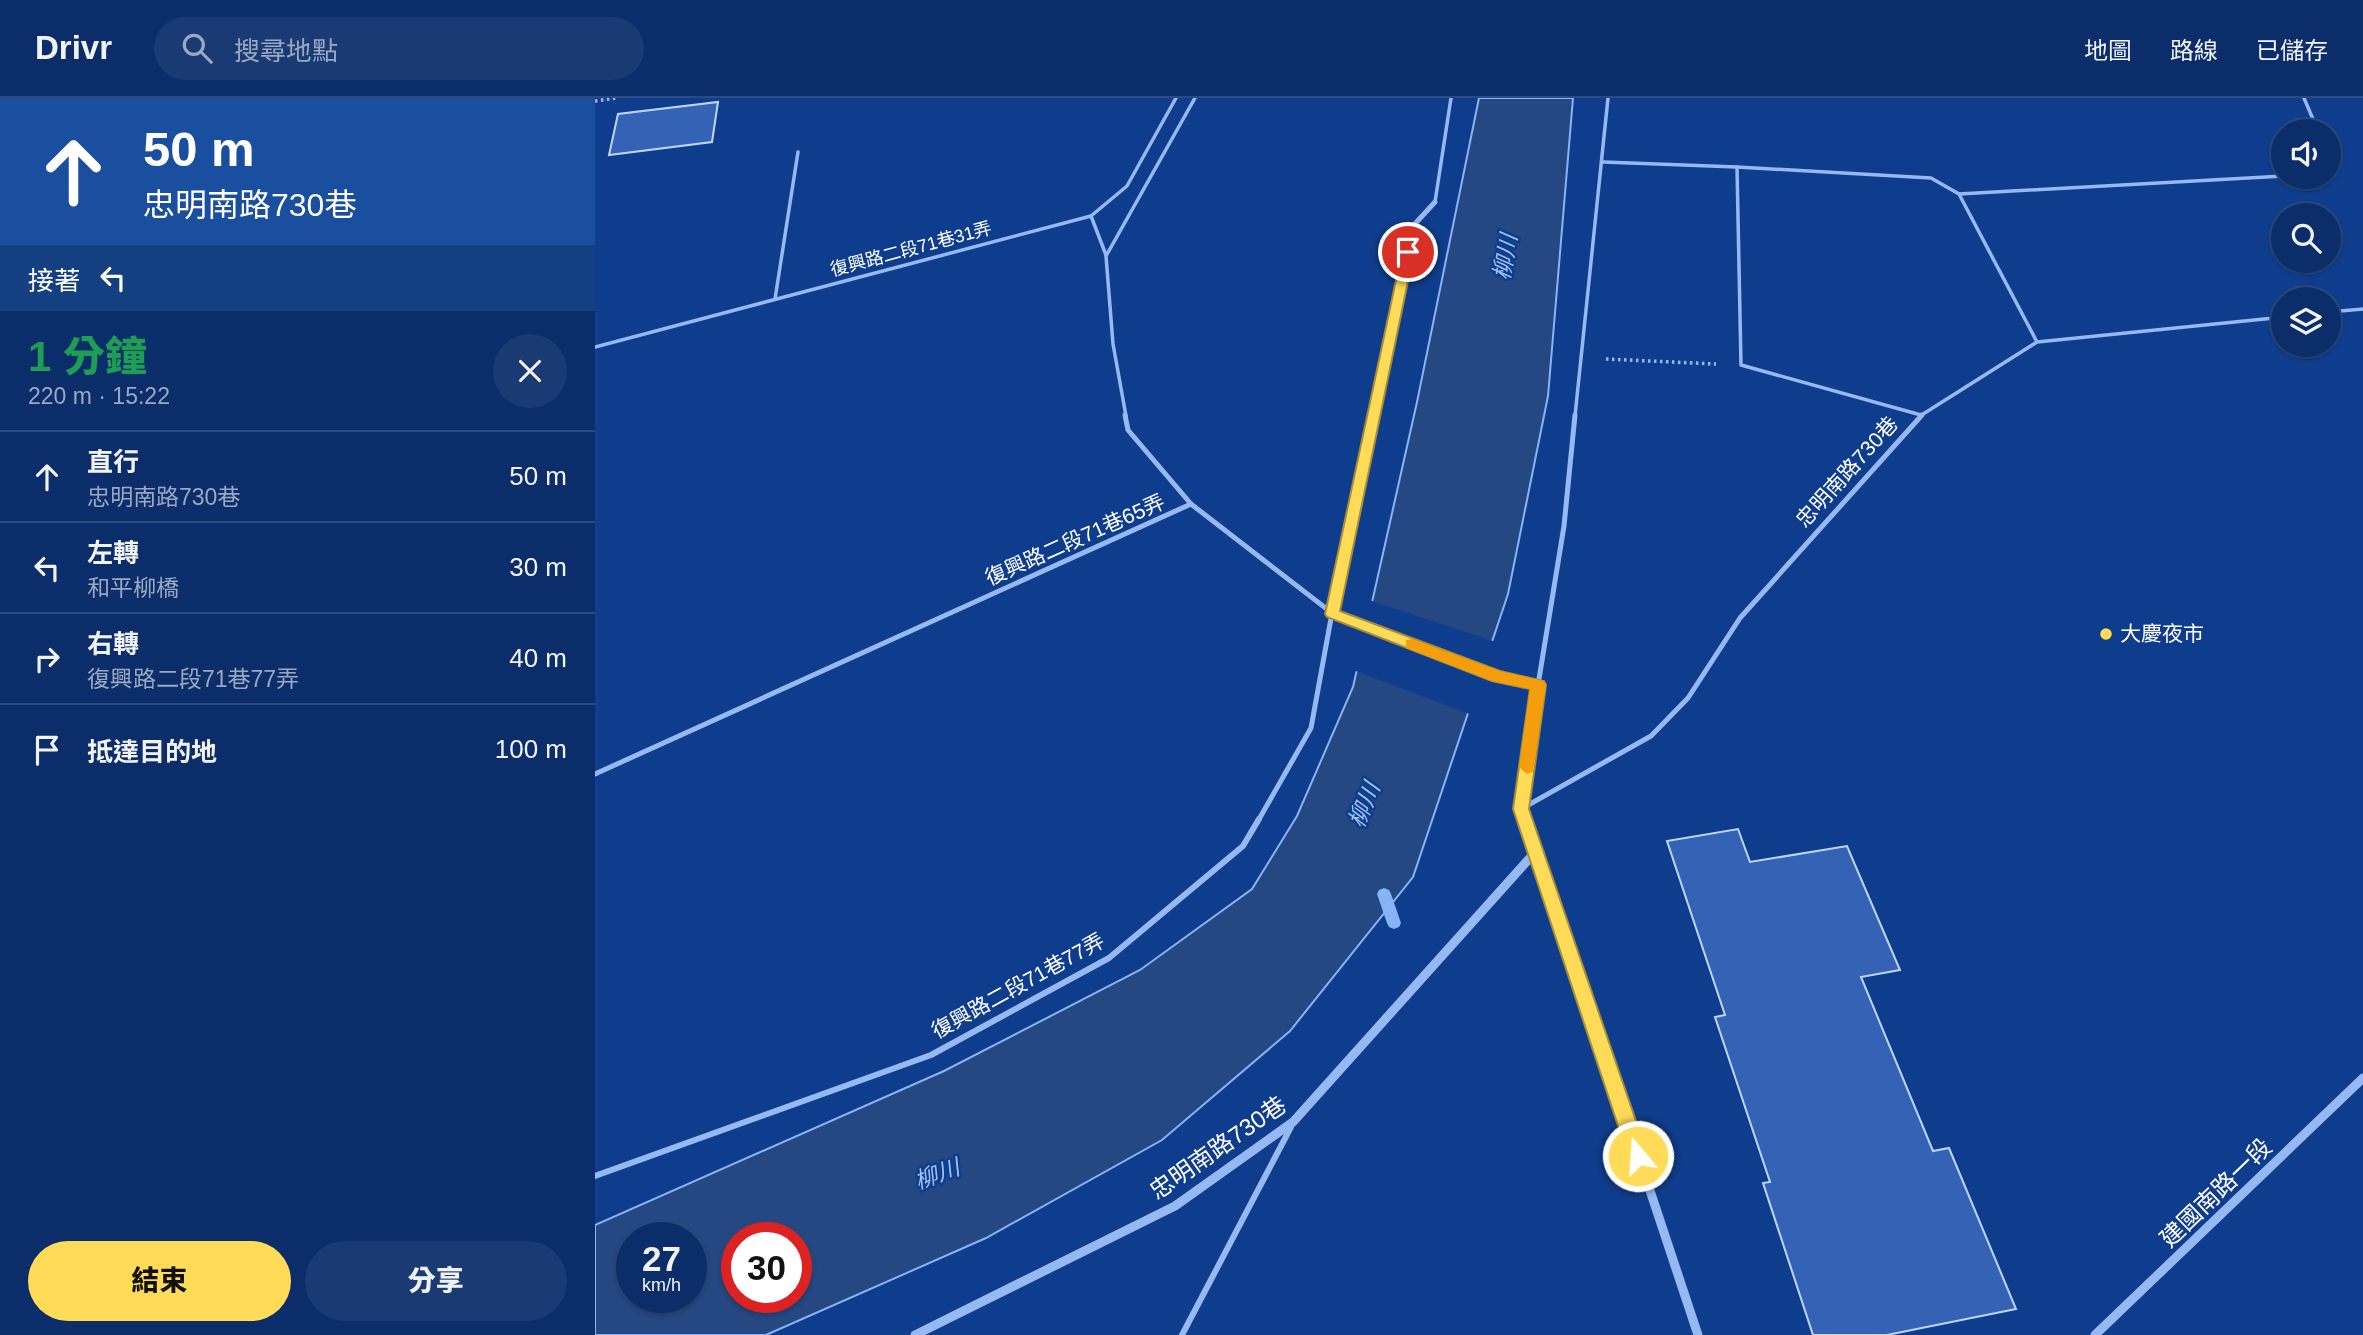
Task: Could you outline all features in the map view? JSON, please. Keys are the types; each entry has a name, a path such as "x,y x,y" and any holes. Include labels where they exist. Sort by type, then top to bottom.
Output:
{"street":[{"name":"復興路二段71巷77弄","path":"1336,615 1413,226 1435,202"},
{"path":"1336,615 1498,677 1538,685 1521,809 1698,1335"},
{"name":"忠明南路730巷","path":"915,1335 1175,1206 1293,1122 1537,850"},
{"name":"建國南路一段","path":"2095,1335 2363,1078"}],"lane":[{"name":"復興路二段71巷31弄","path":"595,347 1091,216 1127,186 1177,98"},
{"path":"1106,256 1195,98"},
{"name":"復興路二段71巷77弄","path":"1435,202 1451,98"},
{"path":"1538,685 1564,526 1608,98"},
{"path":"2304,98 2313,119"},
{"path":"775,299 798,152"},
{"path":"1603,162 1931,178 1959,194 2037,342"},
{"path":"1737,167 1741,365 1921,415"},
{"path":"1959,194 2271,177"},
{"name":"復興路二段71巷65弄","path":"595,774 1191,504 1128,430 1113,344 1106,256 1091,216"},
{"path":"2341,311 2363,309"},
{"name":"忠明南路730巷","path":"1521,809 1651,736 1688,698 1740,618 1921,415 2037,342 2271,318"},
{"path":"1191,504 1336,615"},
{"name":"復興路二段71巷77弄","path":"595,1176 931,1055 1109,958 1243,846 1311,728 1336,615"},
{"path":"1182,1335 1293,1122"}],"path":[{"path":"595,101 615,98"},
{"path":"1582,358 1741,365"}],"water":[{"name":"柳川","path":"1479,98 1573,98 1548,396 1508,594 1413,877 1290,1031 1162,1140 986,1238 766,1335 595,1335 595,1225 944,1071 1140,970 1252,889 1297,816 1353,687 1417,402"}],"pier":[{"path":"1369,600 1496,642 1472,715 1353,670"}],"building":[{"path":"718,102 712,142 609,155 618,114"},
{"path":"1738,829 1750,862 1847,846 1900,970 1861,977 1933,1151 1949,1148 2016,1309 1887,1335 1813,1335 1763,1183 1770,1182 1715,1017 1725,1015 1667,841"}],"waterway":[{"path":"1384,894 1394,923"}],"slow traffic":[{"path":"1412,644 1498,677 1538,685 1527,767"}],"place":[{"name":"大慶夜市","path":"2106,634"}],"route":[{"path":"1408,252 1332,614 1498,677 1538,685 1521,809 1638,1156"}]}
